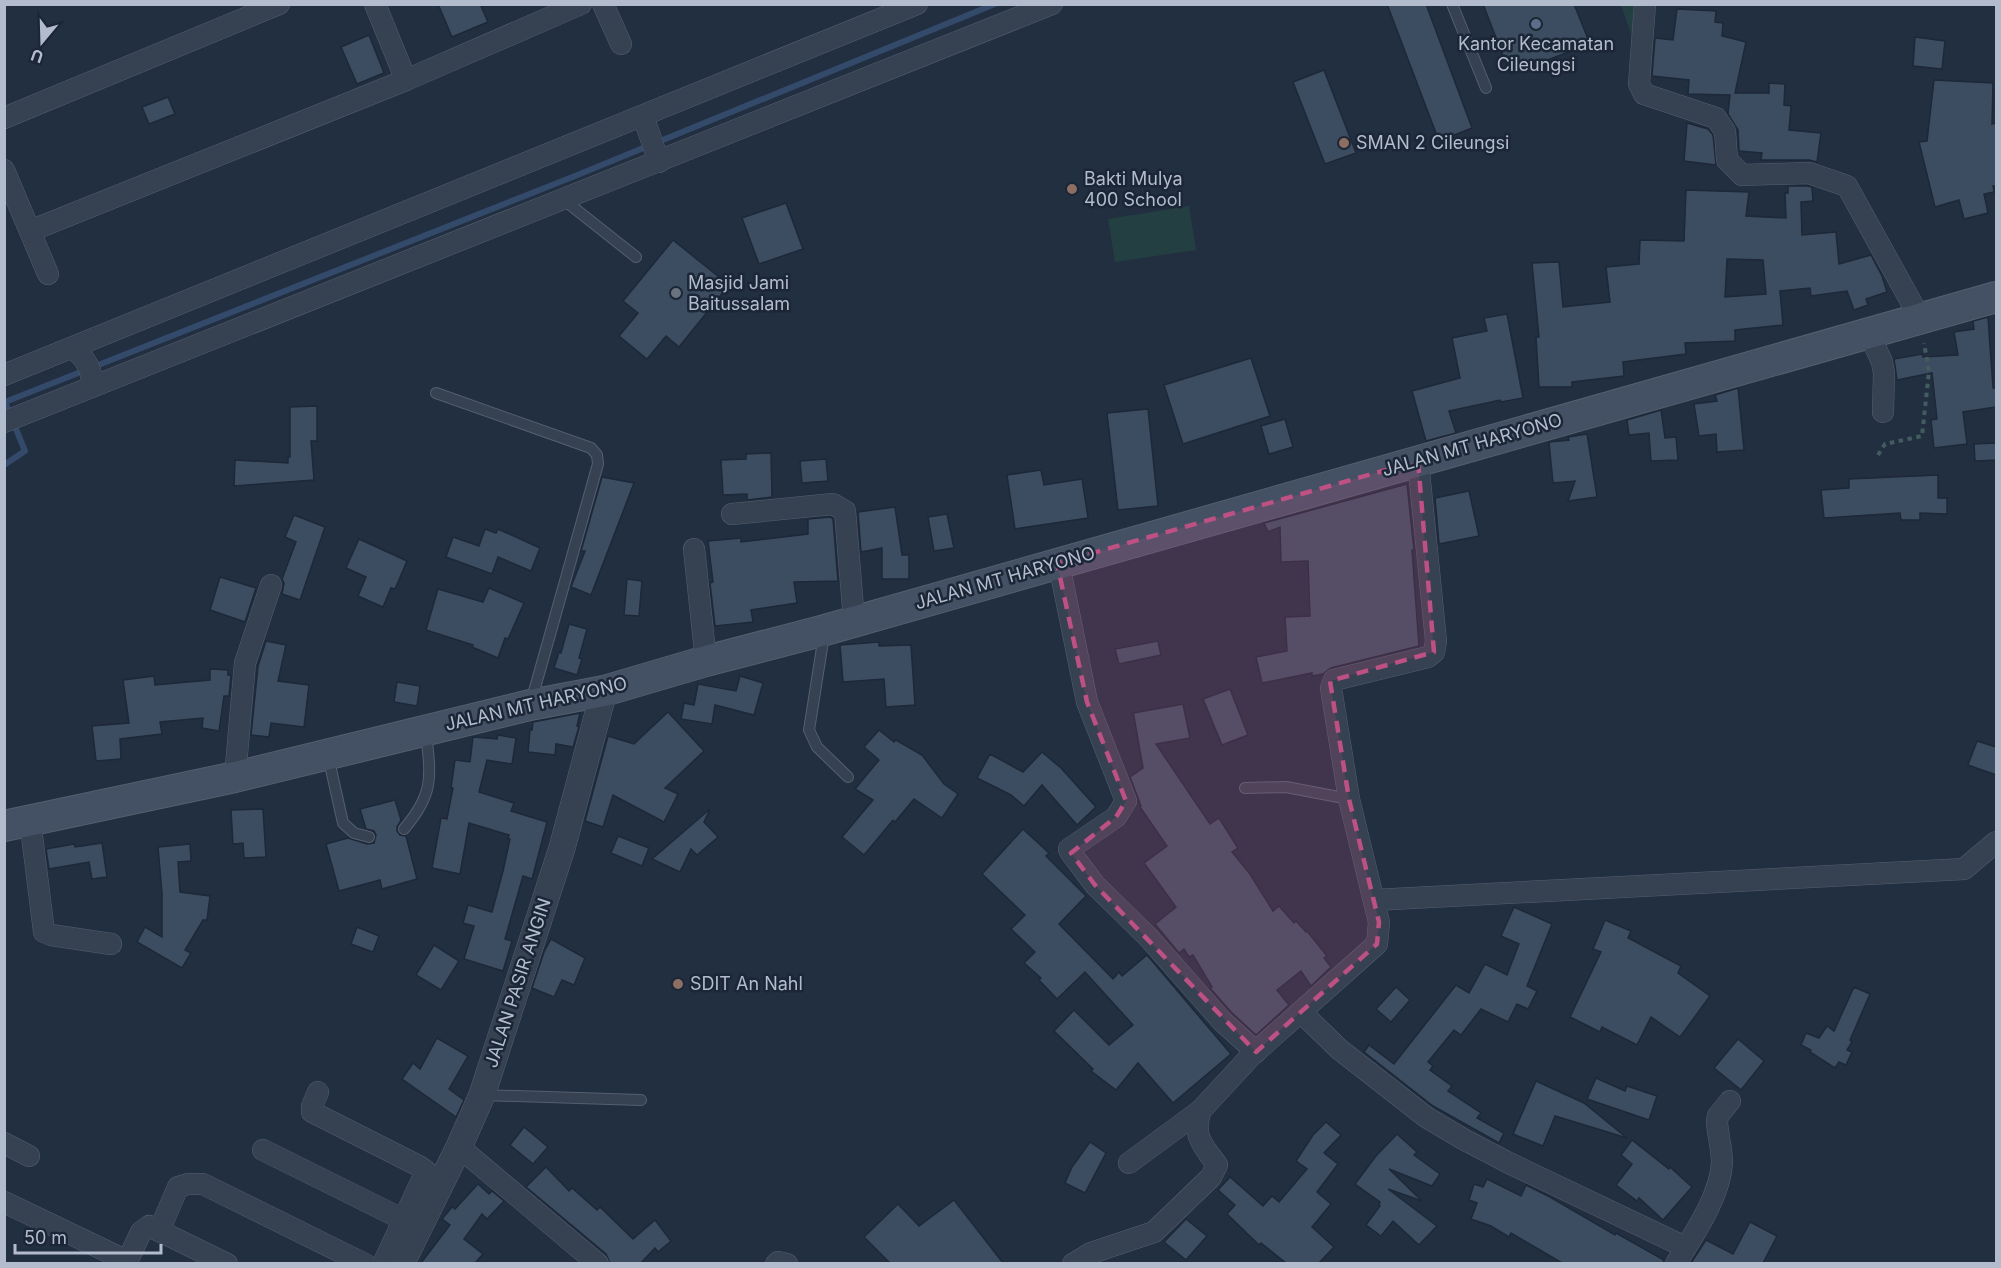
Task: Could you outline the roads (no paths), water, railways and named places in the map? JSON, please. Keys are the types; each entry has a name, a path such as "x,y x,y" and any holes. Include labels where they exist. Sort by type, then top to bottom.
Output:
{"main road":[{"name":"JALAN MT HARYONO","path":"17,823 235,777 530,705 604,691 1996,297"}],"street":[{"path":"4,118 279,4"},
{"path":"375,4 406,80"},
{"path":"30,231 406,80 581,4"},
{"path":"603,4 621,44"},
{"path":"4,375 78,352 566,148 645,123 917,4"},
{"path":"12,419 92,382 564,200 657,157 1052,4"},
{"path":"1645,4 1639,84 1644,94 1716,118 1725,131 1727,159 1742,175 1809,173 1847,186 1920,318"},
{"path":"645,123 657,157"},
{"path":"4,170 48,274"},
{"path":"1869,333 1882,362 1884,373 1883,412"},
{"path":"78,352 92,382"},
{"path":"1129,1163 1201,1110 1256,1052 1377,944 1379,922 1349,799 1331,688 1334,680 1428,657 1434,652 1436,641 1418,461"},
{"path":"732,514 833,504 845,512 854,620"},
{"path":"694,549 706,661"},
{"path":"1057,563 1087,702 1126,801 1116,817 1069,849 1095,885 1149,938 1222,1021 1256,1052"},
{"path":"235,777 245,663 271,585"},
{"name":"JALAN PASIR ANGIN","path":"401,1263 459,1148 482,1095 562,848 604,691"},
{"path":"17,823 44,932 111,944"},
{"path":"1374,900 1964,869 1996,842"},
{"path":"1301,1012 1339,1048 1426,1117 1681,1255 1721,1175 1722,1160 1717,1122 1718,1116 1730,1101"},
{"path":"318,1092 312,1112 426,1171 382,1263"},
{"path":"1073,1263 1091,1253 1154,1232 1211,1177 1217,1165 1197,1136 1196,1123 1201,1110"},
{"path":"4,1143 29,1156"},
{"path":"459,1148 598,1263"},
{"path":"263,1150 404,1220"},
{"path":"159,1231 178,1187 203,1184 365,1263"},
{"path":"4,1202 126,1262 141,1232 149,1226 227,1263"},
{"path":"776,1263 787,1263"}],"lane":[{"path":"1452,4 1486,88"},
{"path":"564,200 636,257"},
{"path":"436,393 591,448 597,455 598,464 530,705"},
{"path":"825,630 809,730 818,747 848,777"},
{"path":"404,829 418,812 428,790 430,766 426,730"},
{"path":"328,756 343,823 354,833 369,837"},
{"path":"1245,788 1286,787 1349,799"},
{"path":"482,1095 641,1100"}],"waterway":[{"path":"4,465 25,451 5,402 575,176 995,4"}],"place":[{"name":"Kantor Kecamatan Cileungsi","path":"1536,24"},
{"name":"SMAN 2 Cileungsi","path":"1344,143"},
{"name":"Bakti Mulya 400 School","path":"1072,189"},
{"name":"Masjid Jami Baitussalam","path":"676,293"},
{"name":"SDIT An Nahl","path":"678,984"}]}
